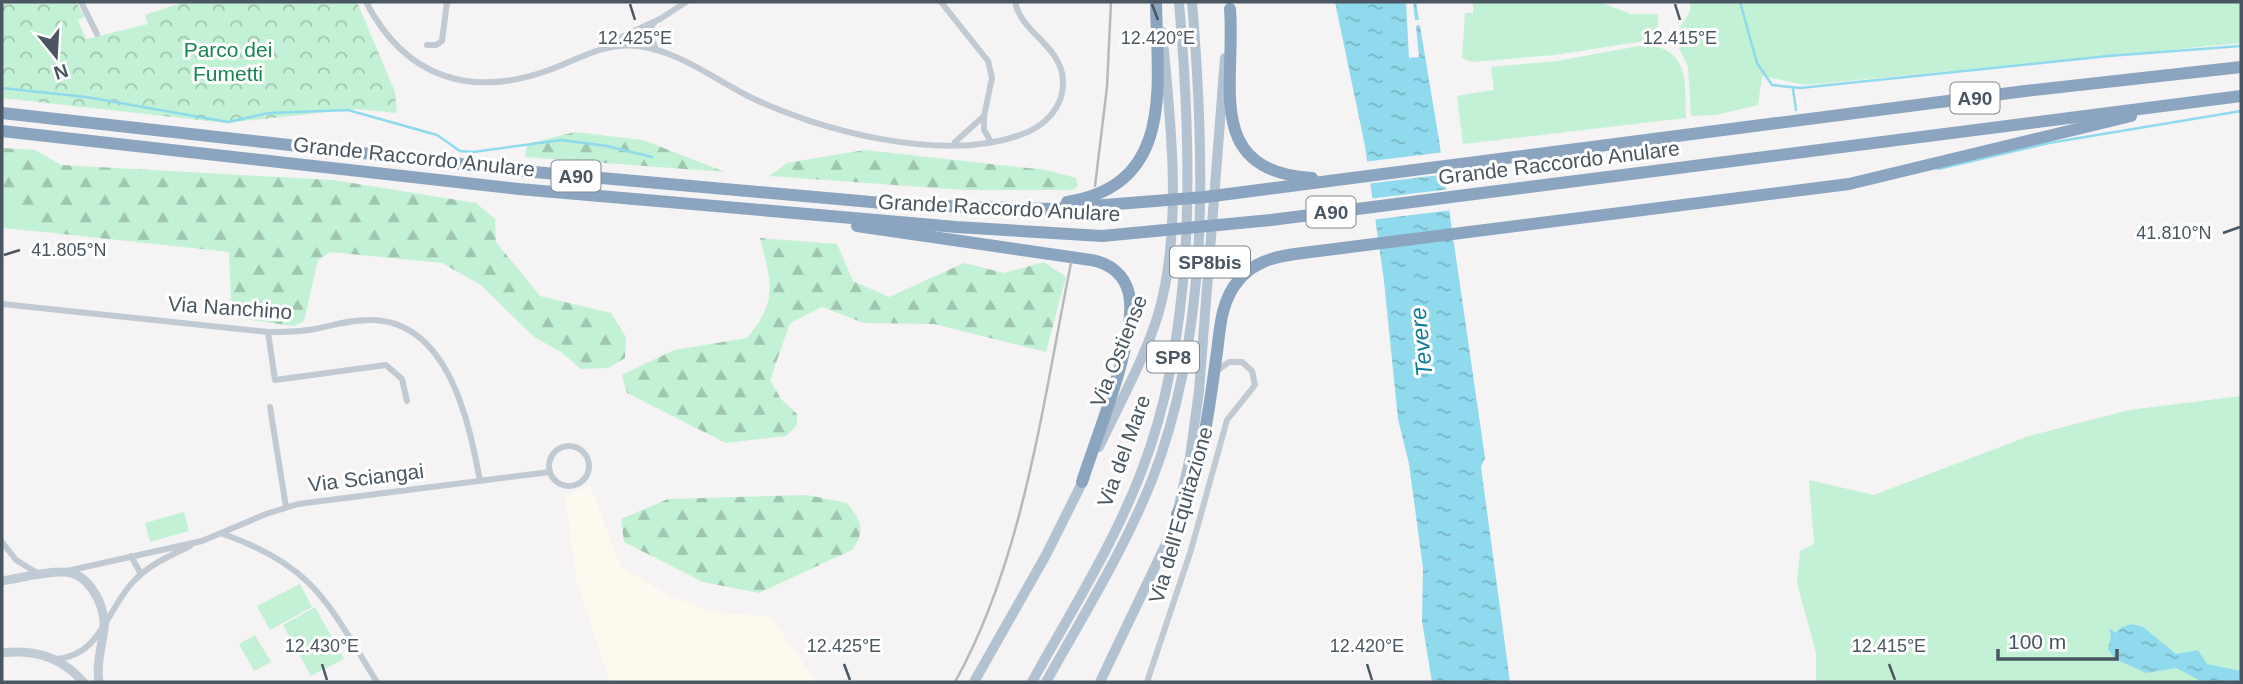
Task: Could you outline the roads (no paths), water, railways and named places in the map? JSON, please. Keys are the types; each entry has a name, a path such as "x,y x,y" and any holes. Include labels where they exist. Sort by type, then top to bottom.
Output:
{"highway":[{"path":"1001,209 1093,196 1119,183 1135,166 1148,145 1157,108 1158,2"},
{"path":"1230,5 1233,121 1242,148 1263,167 1305,178 1351,178"},
{"name":"Grande Raccordo Anulare","path":"2,113 523,171 892,204 1001,209 1153,202 1231,194 2241,67"},
{"name":"Grande Raccordo Anulare","path":"2,131 443,181 771,212 1038,234 1150,233 1271,220 2241,96"},
{"path":"1177,514 1201,445 1222,318 1230,292 1252,268 1280,256 1804,191 1885,177 2182,103"},
{"path":"771,212 964,244 1091,260 1112,268 1127,289 1128,323 1118,367 1082,482"}],"main road":[{"name":"Via Ostiense","path":"976,680 1046,555 1082,482 1145,348 1163,291 1173,167 1158,2"},
{"name":"Via del Mare","path":"1032,682 1133,495 1151,444 1168,380 1179,301 1189,154 1179,2"},
{"name":"Via del Mare","path":"1046,682 1140,509 1164,445 1182,377 1193,286 1202,158 1192,2"},
{"name":"SP8bis","path":"1100,682 1155,570 1177,514 1190,457 1199,391 1230,5"}],"street":[{"path":"81,2 97,34"},
{"path":"366,2 381,29 402,52 427,69 457,80 490,83 512,81 546,71 600,49 656,22 686,2"},
{"path":"427,45 438,45 442,41 447,2"},
{"path":"941,2 988,61 992,82 984,116 984,130 991,142"},
{"path":"600,49 635,46 656,50 751,97 809,121 893,141 991,142 1016,137 1039,126 1055,110 1062,92 1062,75 1056,58 1022,18 1015,2"},
{"path":"635,46 656,22"},
{"path":"635,46 638,29"},
{"path":"649,30 656,50"},
{"path":"953,143 984,116"},
{"name":"Via Nanchino","path":"2,304 268,332 307,330 365,320 391,322 410,331 432,350 449,378 465,418 480,481"},
{"path":"268,332 275,380 386,365 402,379 407,401"},
{"name":"Via dell'Equitazione","path":"1147,682 1191,550 1227,420 1251,394 1255,383 1251,368 1242,362 1228,362 1214,374"},
{"path":"270,407 286,507"},
{"path":"566,446 578,449 588,464 583,480 573,485 561,484 550,471 551,457 566,446"},
{"name":"Via Sciangai","path":"64,571 193,544 286,507 550,471"},
{"path":"223,534 281,559 306,577 323,598 377,682"},
{"path":"2,542 16,560 40,575"},
{"name":"Via Sciangai","path":"55,659 81,653 104,626 121,596 141,573 193,544"},
{"path":"131,556 141,573"},
{"path":"2,581 64,571 83,581 94,591 100,604 104,626 98,657 99,682"},
{"path":"4,652 34,652 55,659 83,682"}],"water":[{"name":"Tevere","path":"1335,2 1416,2 1485,458 1481,467 1510,682 1432,682 1422,621 1423,568 1409,464 1398,419 1384,281 1365,146"},
{"path":"2132,624 2143,627 2176,654 2198,650 2207,664 2241,671 2241,682 2203,682 2176,668 2146,673 2115,659 2108,649 2111,637 2109,628 2116,633 2120,628"}],"waterway":[{"path":"1740,2 1757,63 1772,85 1800,88 2108,56 2241,46"},
{"path":"2,88 86,97 228,122 269,113 348,110 437,135 460,151 473,152 561,140 607,146 652,157"},
{"path":"1793,89 1796,110"},
{"path":"1938,169 2049,143 2241,111"}],"railway":[{"path":"1095,186 1107,87 1111,2"},
{"path":"955,682 979,634 1015,531 1040,424 1071,263"}],"park label":[{"name":"Parco dei Fumetti","path":"228,62"}]}
